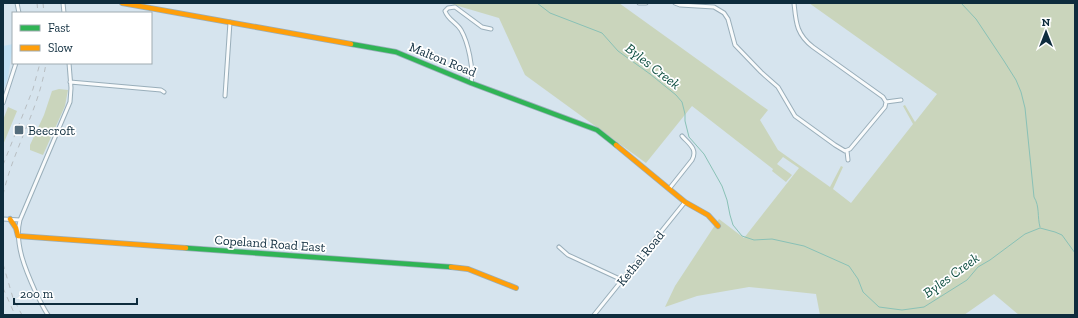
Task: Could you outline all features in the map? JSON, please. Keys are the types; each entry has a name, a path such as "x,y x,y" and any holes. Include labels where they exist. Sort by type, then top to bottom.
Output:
{"street":[{"name":"Malton Road","path":"122,3 396,52 471,83 597,130 685,202 695,206 718,226"},
{"path":"639,3 646,3"},
{"path":"675,3 680,5 714,7 724,13 728,19 735,45 778,87 795,116 842,150 846,151"},
{"path":"794,3 797,29 803,38 883,97 886,102 885,107 850,149 846,151"},
{"path":"471,83 472,76 467,44 460,29 447,16 445,10 455,6 482,27 491,29"},
{"path":"224,96 230,22"},
{"path":"3,103 16,64"},
{"path":"18,236 20,220 70,102 68,64"},
{"path":"70,82 161,90 164,92"},
{"path":"886,102 900,100"},
{"path":"669,189 695,155 693,149 682,136"},
{"path":"846,151 848,160"},
{"name":"Kethel Road","path":"594,315 685,202"},
{"path":"3,219 20,220"},
{"path":"10,219 16,228 25,268 48,315"},
{"name":"Copeland Road East","path":"18,236 458,267 468,269 516,288"},
{"path":"559,247 568,255 622,280"}],"shaded area":[{"path":"12,44 8,78 3,91 3,46"}],"green space":[{"path":"448,3 619,3 768,110 760,120 778,150 830,187 841,166 843,167 833,189 851,203 913,124 903,106 905,105 915,122 937,94 809,3 1075,3 1075,315 1019,315 994,294 964,315 820,315 816,294 749,287 697,296 665,307 675,286 719,219 744,238 799,168 783,157 777,164 792,175 786,182 772,171 773,169 692,106 646,163 525,75 499,18"},
{"path":"59,89 68,90 65,106 43,155 30,150 30,145 44,115 52,91"},
{"path":"8,107 17,111 3,145 3,120"}],"waterway":[{"name":"Byles Creek","path":"537,3 550,13 602,33 618,51 676,95 682,102 689,137 704,154 722,186 733,225 742,236 754,240 772,239 804,246 849,266 858,279 863,292 879,307 902,310 924,307 967,280 978,267 1025,234 1040,228 1062,235 1075,253"},
{"path":"961,3 976,19 1016,80 1021,92 1025,108 1034,197 1037,204 1040,227"}],"railway":[{"path":"37,3 38,12"},
{"path":"43,3 44,12"},
{"path":"3,165 33,89 40,64"},
{"path":"3,195 7,178 38,97 46,64"},
{"path":"3,264 13,298 22,315"},
{"path":"3,288 15,315"}],"traffic: fast":[{"path":"351,44 396,52 471,83 597,130 616,145"},
{"path":"186,248 451,267"}],"traffic: slow":[{"path":"122,3 351,44"},
{"path":"616,145 685,202 708,215 718,226"},
{"path":"10,219 16,228 18,236 186,248"},
{"path":"451,267 468,269 516,288"}],"place":[{"name":"Beecroft","path":"19,130"}]}
